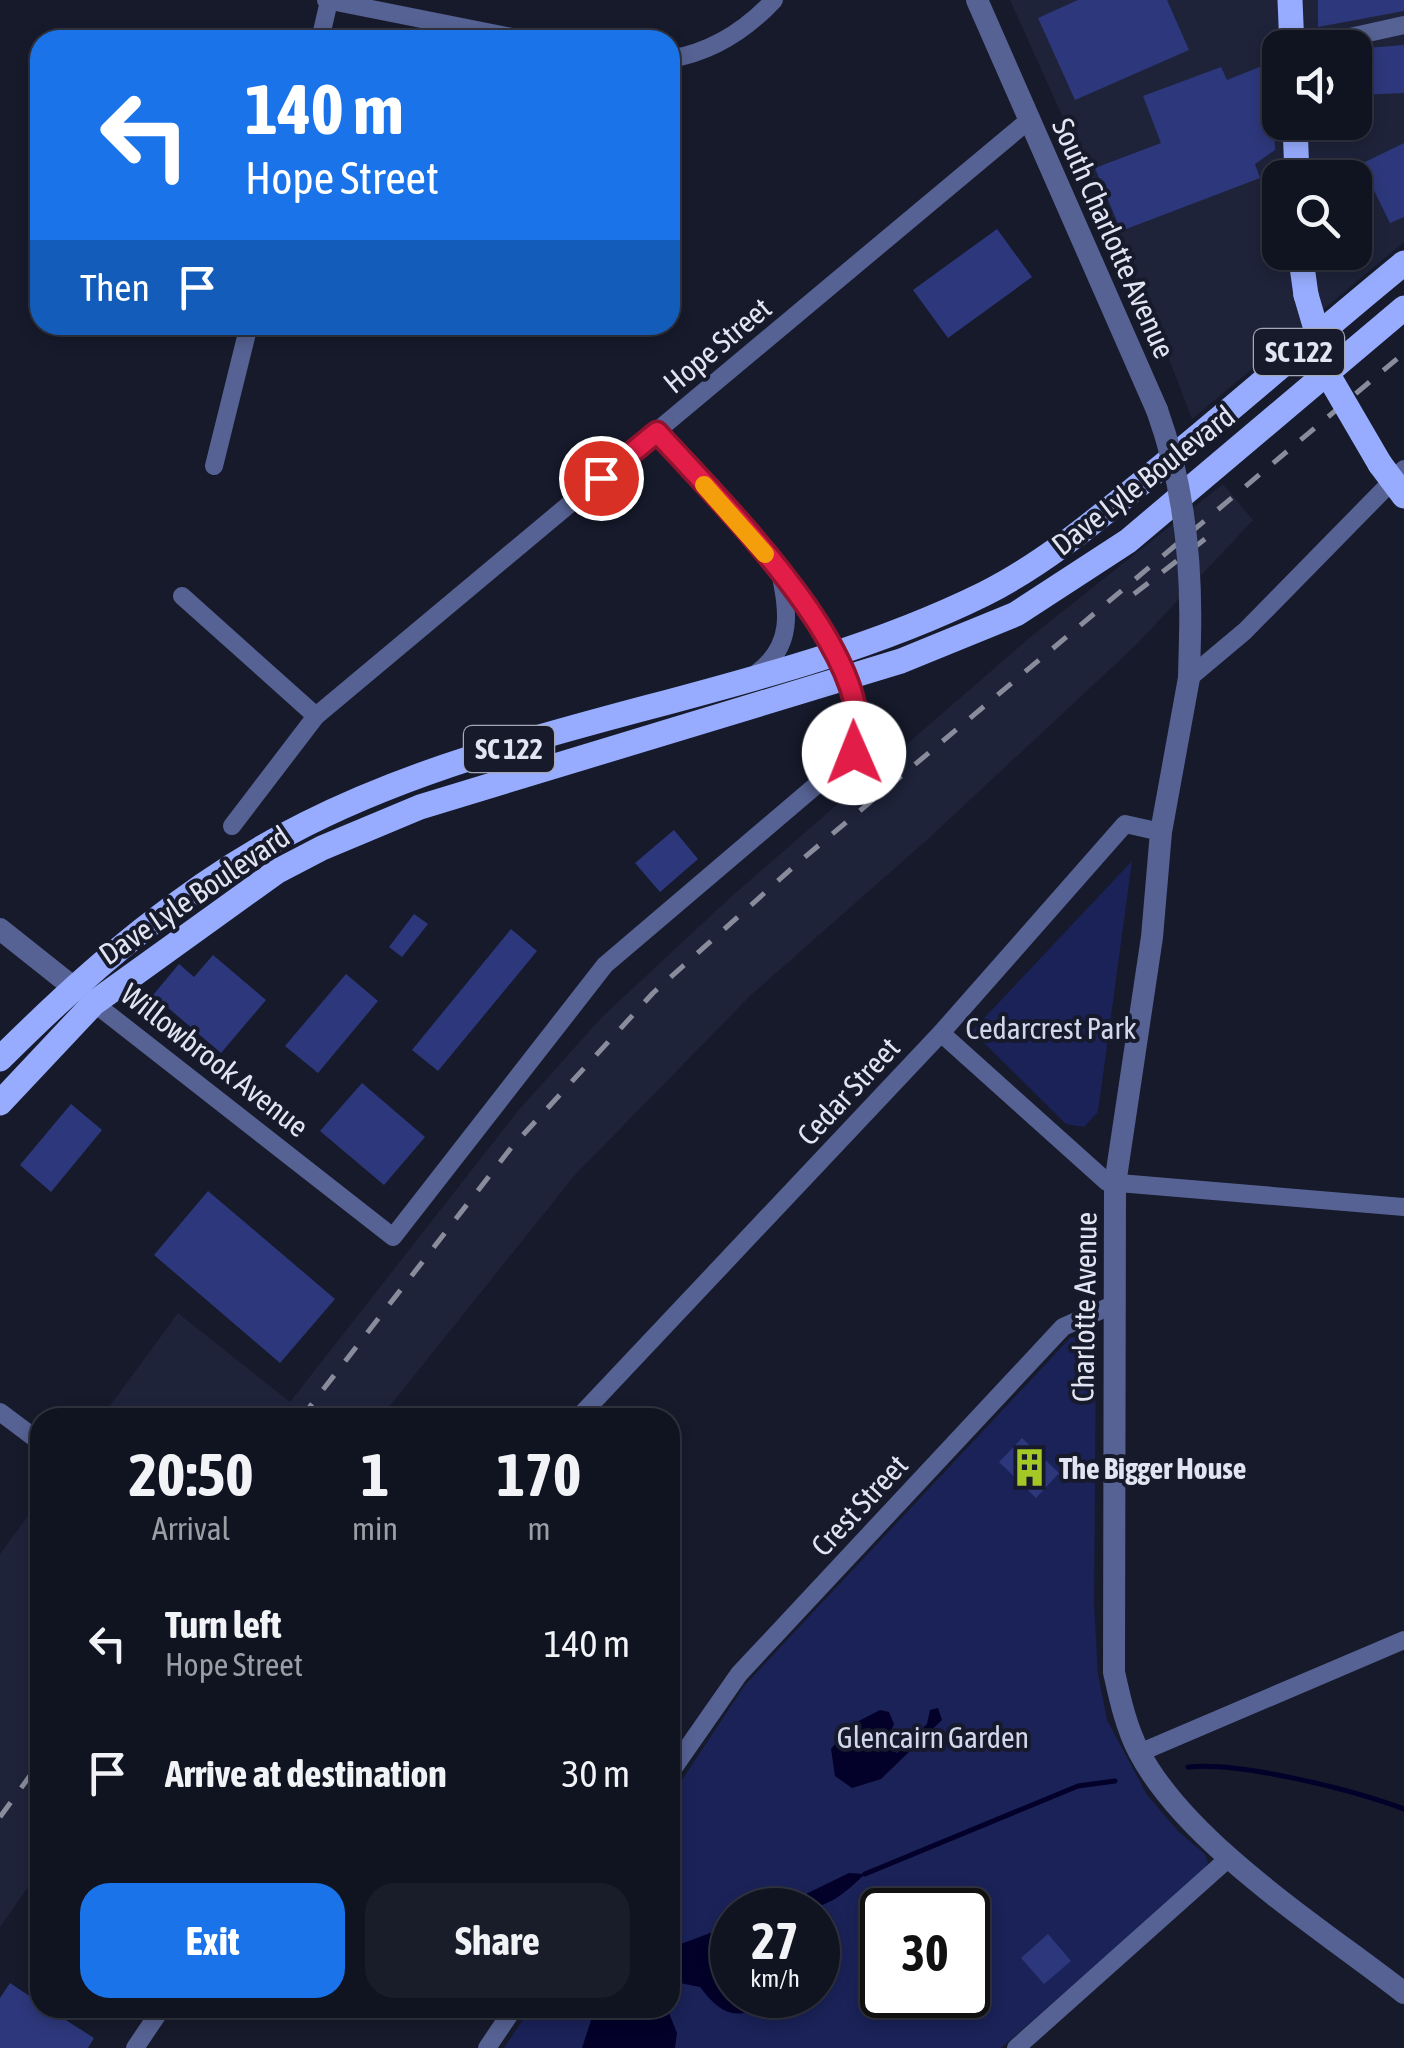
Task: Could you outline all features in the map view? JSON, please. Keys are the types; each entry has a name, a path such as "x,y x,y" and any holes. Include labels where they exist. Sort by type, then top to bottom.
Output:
{"main road":[{"path":"1290,0 1291,30"},
{"name":"Dave Lyle Boulevard","path":"0,1059 72,987 248,856 310,822 411,780 833,652 951,609 1016,577 1148,478 1404,262"},
{"path":"1303,270 1331,380 1395,478"},
{"name":"Dave Lyle Boulevard","path":"0,1104 94,1004 276,872 322,848 420,806 968,637 1044,597 1128,541 1404,308"}],"street":[{"path":"322,30 328,0 477,30"},
{"path":"680,56 719,44 744,28 774,0"},
{"name":"South Charlotte Avenue","path":"978,0 1157,410 1182,505"},
{"path":"1372,32 1404,25"},
{"name":"Hope Street","path":"232,826 316,716 1029,120"},
{"path":"214,466 247,335"},
{"path":"657,432 812,610 844,678"},
{"path":"1190,678 1245,631 1395,478"},
{"name":"Charlotte Avenue","path":"1182,505 1192,593 1190,678 1161,832 1152,937 1116,1184 1114,1672 1123,1714 1139,1752 1160,1785 1230,1857 1404,1993"},
{"path":"754,675 774,660 786,638 780,570"},
{"path":"182,596 316,716"},
{"name":"Willowbrook Avenue","path":"0,929 392,1237 605,965 847,764 859,736 844,678"},
{"name":"Cedar Street","path":"587,1408 941,1033 1125,824 1161,832"},
{"path":"941,1033 1106,1182 1404,1207"},
{"name":"Crest Street","path":"680,1754 739,1674 1063,1327 1115,1304"},
{"path":"0,1412 30,1434"},
{"path":"1139,1752 1404,1640"},
{"path":"1016,2048 1230,1857"},
{"path":"135,2048 155,2018"},
{"path":"487,2048 507,2018"}],"shaded area":[{"path":"1010,0 1404,0 1404,242 1372,269 1372,160 1262,160 1262,270 1370,270 1192,419 1155,322"},
{"path":"1223,484 1253,520 1136,645 928,839 751,995 575,1175 388,1408 108,1408 178,1313 290,1402 517,1112 601,1018 734,894 1028,639"},
{"path":"30,1514 30,1884 0,1927 0,1554"},
{"path":"938,1708 942,1720 881,1779 852,1788 835,1776 831,1749 851,1725 880,1710 889,1712 894,1724 884,1747 897,1753 927,1724 930,1710"},
{"path":"849,1873 865,1874 840,1896 840,1888 818,1888"},
{"path":"710,1933 710,1999 700,1987 680,1983 680,1944"},
{"path":"592,2018 671,2018 677,2033 675,2048 582,2048"}],"green space":[{"name":"Cedarcrest Park","path":"1132,861 1098,1112 1084,1127 1066,1124 972,1031"},
{"name":"Glencairn Garden","path":"1085,1334 1096,1344 1094,1605 1098,1674 1107,1720 1147,1795 1179,1832 1205,1854 1208,1863 1200,1875 1001,2048 504,2048 524,2018 680,2018 680,1783 745,1685 1070,1338"}],"building":[{"path":"1078,0 1167,0 1189,50 1075,100 1038,18"},
{"path":"1318,0 1404,0 1404,11 1318,27"},
{"path":"1404,45 1404,93 1372,94 1372,48"},
{"path":"1262,66 1262,140 1275,140 1275,150 1255,164 1260,178 1121,231 1095,168 1161,143 1143,96 1221,67 1227,80"},
{"path":"1404,143 1404,217 1390,223 1372,186 1369,160"},
{"path":"997,229 1032,277 948,338 913,290"},
{"path":"674,830 698,859 660,892 635,863"},
{"path":"414,914 428,924 402,957 389,947"},
{"path":"511,929 537,951 438,1071 412,1050"},
{"path":"213,955 266,1000 221,1053 153,995 179,964 194,977"},
{"path":"346,974 378,1001 318,1073 285,1046"},
{"path":"362,1083 425,1137 384,1185 320,1131"},
{"path":"71,1104 102,1130 51,1192 20,1165"},
{"path":"208,1191 335,1299 280,1363 154,1255"},
{"name":"The Bigger House","path":"1022,1438 1059,1473 1036,1498 999,1462"},
{"path":"1048,1934 1071,1961 1044,1984 1021,1958"},
{"path":"10,1983 30,1996 30,2018 63,2018 94,2038 88,2048 0,2048 0,1998"}],"waterway":[{"path":"1188,1767 1265,1773 1404,1809"},
{"path":"865,1874 1078,1786 1115,1781"}],"railway":[{"path":"309,1408 511,1148 653,993 799,862 1404,353"},
{"path":"1134,594 1205,539"},
{"path":"0,1817 30,1776"}],"slow traffic":[{"path":"704,485 765,554"}],"place":[{"name":"The Bigger House","path":"1029,1468"}],"route":[{"path":"601,478 657,432 812,610 855,710 859,736 854,753"}]}
